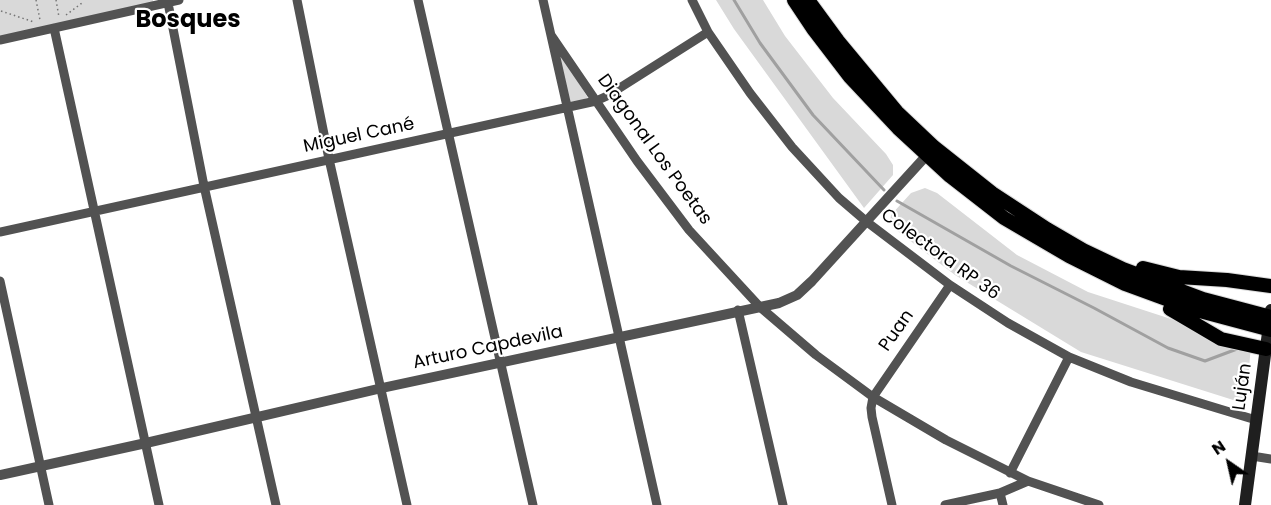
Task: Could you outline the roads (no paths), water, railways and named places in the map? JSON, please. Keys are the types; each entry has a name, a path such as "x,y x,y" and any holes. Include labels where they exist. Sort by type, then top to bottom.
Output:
{"main road":[{"path":"794,0 850,77 926,156 1004,218 1069,256 1113,278 1196,310 1270,321"},
{"path":"808,0 866,76 917,131 983,186 1083,250 1149,279 1270,321"},
{"path":"1047,229 1079,238 1112,255 1160,273 1271,286"},
{"path":"1113,278 1125,288 1186,316 1212,334 1228,341 1268,349"},
{"name":"Luján","path":"1245,505 1270,321"}],"street":[{"path":"0,40 179,0"},
{"path":"297,0 329,159 407,505"},
{"path":"418,0 532,505"},
{"path":"543,0 657,505"},
{"name":"Colectora RP 36","path":"692,0 708,32 750,93 792,147 839,198 950,285 1008,323 1069,357 1131,382 1256,420"},
{"path":"168,3 204,186 276,505"},
{"path":"54,28 159,505"},
{"name":"Miguel Cané","path":"0,232 596,101 708,32"},
{"name":"Diagonal Los Poetas","path":"551,35 665,199 689,230 760,307 816,355 873,396 946,440 1028,481 1099,505"},
{"name":"Arturo Capdevila","path":"0,475 788,299 805,288 926,156"},
{"path":"0,281 49,505"},
{"name":"Puan","path":"873,396 950,285"},
{"path":"738,310 783,505"},
{"path":"1010,473 1069,357"},
{"path":"873,396 872,417 892,505"},
{"path":"1252,456 1271,459"},
{"path":"945,505 1000,493 1028,481"},
{"path":"1238,505 1248,485"},
{"path":"1000,493 1003,505"}],"waterway":[{"path":"734,0 760,43 813,115 884,190"},
{"path":"897,201 1011,266 1168,348 1205,361 1237,349"}],"district":[{"name":"Bosques","path":"188,21"}]}
